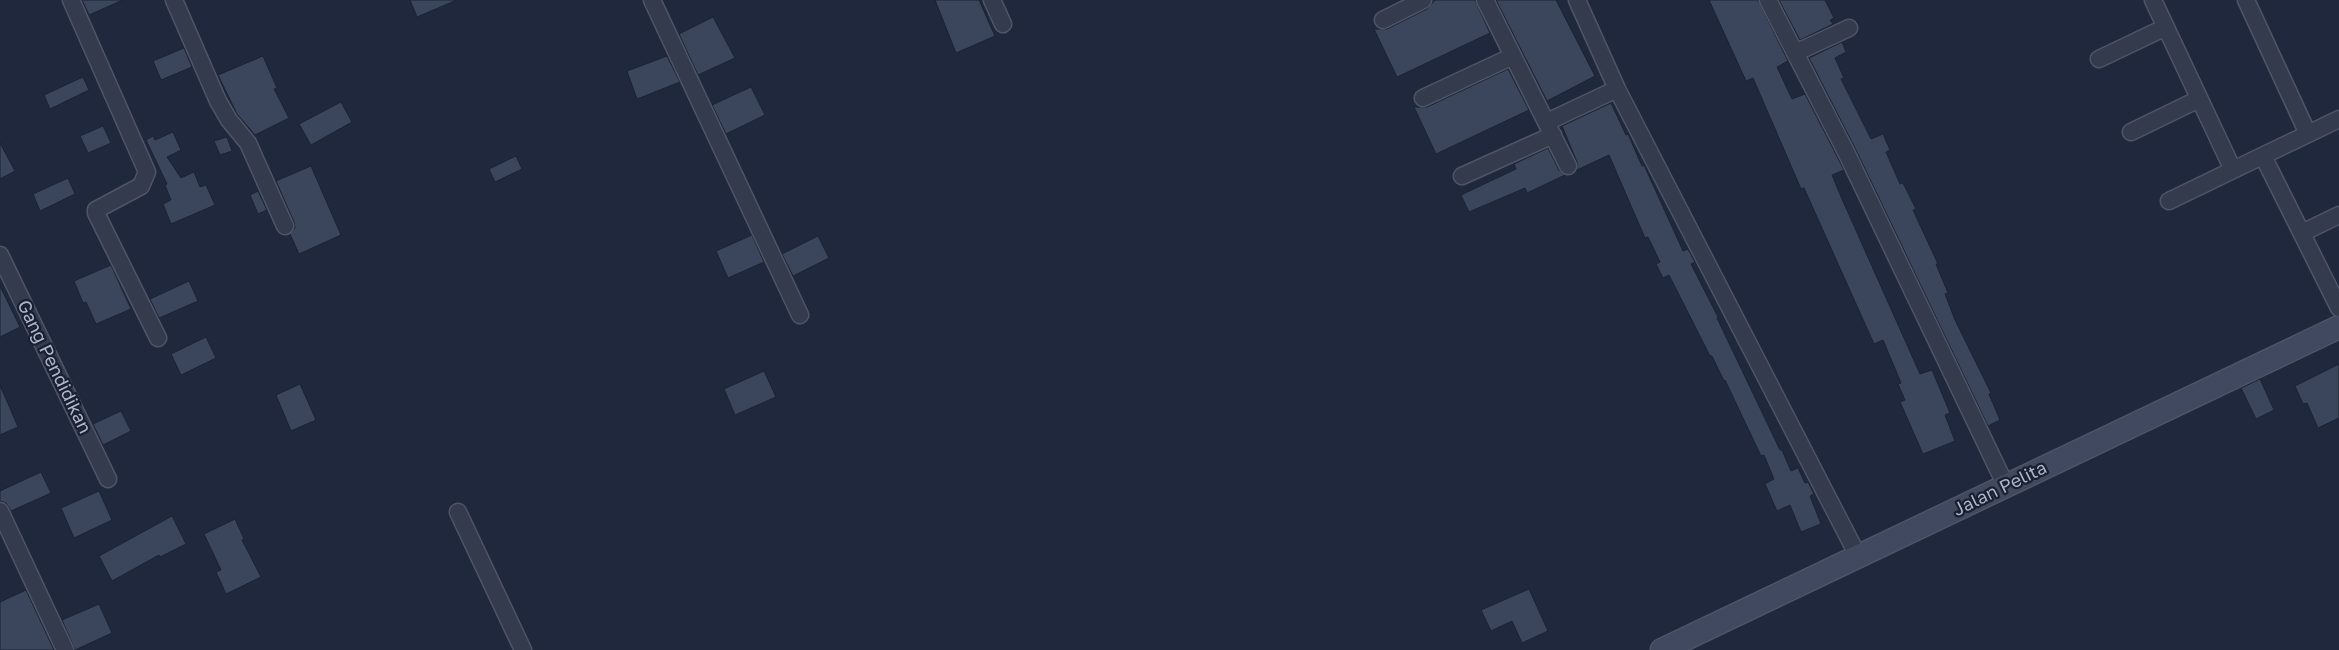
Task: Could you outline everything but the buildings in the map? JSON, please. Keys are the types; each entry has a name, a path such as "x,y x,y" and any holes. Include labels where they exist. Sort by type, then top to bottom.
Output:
{"street":[{"path":"71,0 147,172 141,186 96,210 96,213 158,338"},
{"path":"174,0 218,101 229,120 248,143 285,226"},
{"path":"652,0 800,315"},
{"path":"992,0 1003,24"},
{"path":"1383,20 1423,0"},
{"path":"1485,0 1568,166"},
{"path":"1578,0 1617,89 1858,556"},
{"path":"1768,0 1847,154 2006,486"},
{"path":"2153,0 2234,170"},
{"path":"2246,0 2308,134"},
{"path":"2099,59 2166,27"},
{"path":"1795,53 1849,28"},
{"path":"1423,98 1513,56"},
{"path":"1462,176 1617,89"},
{"path":"2131,132 2199,99"},
{"path":"2169,201 2339,119"},
{"path":"2263,156 2339,308"},
{"path":"2302,233 2339,215"},
{"name":"Gang Pendidikan","path":"0,256 108,479"},
{"name":"Jalan Pelita","path":"1662,650 2339,327"},
{"path":"0,511 65,650"},
{"path":"458,512 523,650"}]}
